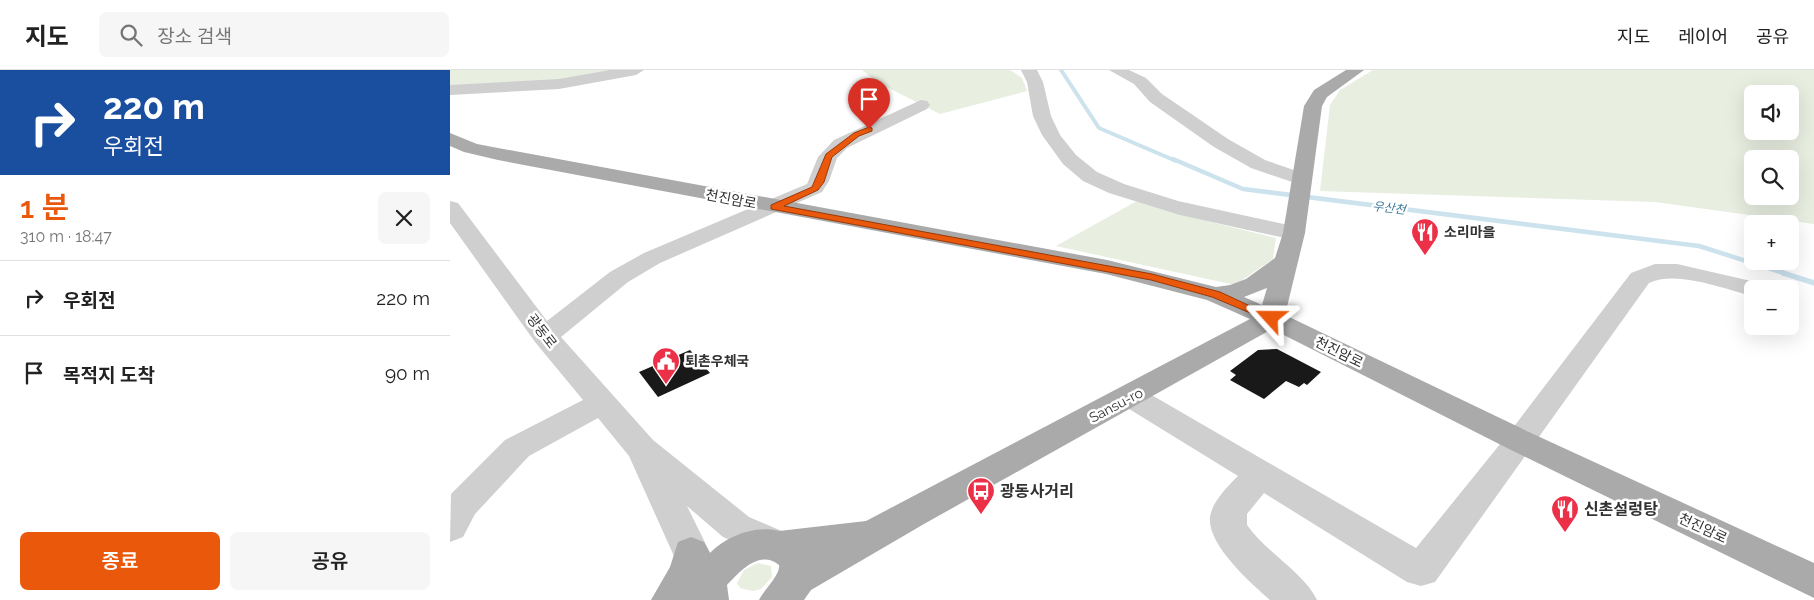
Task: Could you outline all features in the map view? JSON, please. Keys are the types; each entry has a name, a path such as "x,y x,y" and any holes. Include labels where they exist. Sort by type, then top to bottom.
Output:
{"main road":[{"path":"1271,318 1295,228 1300,183 1313,106 1320,94 1356,70"},
{"name":"천진암로","path":"450,139 461,149 1107,268 1216,294 1271,318 1520,441 1814,581"},
{"path":"1216,294 1235,294 1247,289 1288,260"},
{"name":"Sansu-ro","path":"698,589 732,554 758,544 787,575 824,565 874,534 1132,397 1271,318"}],"street":[{"path":"553,89 636,70"},
{"path":"1029,70 1034,76 1040,107 1050,134 1064,154 1095,180 1123,191 1200,214 1243,224 1295,228"},
{"path":"1117,70 1140,81 1156,98 1221,143 1258,164 1300,183"},
{"path":"450,90 578,82"},
{"path":"545,336 619,277 652,258 686,242 775,207 815,188 820,182 828,156 844,143 856,134 894,119 922,105"},
{"name":"광동로","path":"450,208 545,336 641,448"},
{"path":"1132,397 1421,570 1520,441 1640,278 1655,271 1676,270 1744,286"},
{"path":"450,527 463,504 517,448 602,403"},
{"path":"641,448 736,527 787,575"},
{"path":"641,448 698,589"},
{"path":"1261,474 1231,509 1227,519 1234,540 1297,600"}],"shaded area":[{"path":"450,70 619,70 524,89 450,92"},
{"path":"862,70 1010,70 1022,78 1027,91 940,114 877,82"},
{"path":"1373,70 1814,70 1814,224 1799,222 1799,215 1749,215 1655,202 1320,191 1330,105 1340,90"},
{"path":"1137,201 1276,238 1273,259 1235,285 1056,246"},
{"path":"758,563 771,566 772,577 761,589 753,591 740,588 737,583 744,570"}],"building":[{"path":"1277,349 1321,372 1307,385 1304,383 1299,387 1286,381 1264,399 1230,380 1236,375 1230,371 1258,350"},
{"name":"퇴촌우체국","path":"690,350 710,373 658,397 639,372"}],"waterway":[{"name":"우산천","path":"1061,70 1099,128 1176,161"},
{"name":"우산천","path":"1173,159 1243,189 1699,246 1787,274"},
{"name":"우산천","path":"1783,273 1814,283"}],"place":[{"name":"소리마을","path":"1425,256"},
{"name":"퇴촌우체국","path":"666,385"},
{"name":"광동사거리","path":"981,515"},
{"name":"신촌설렁탕","path":"1565,533"}],"route":[{"path":"869,129 856,134 828,156 820,182 815,188 804,195 775,207 1152,277 1216,294 1271,318"}]}
